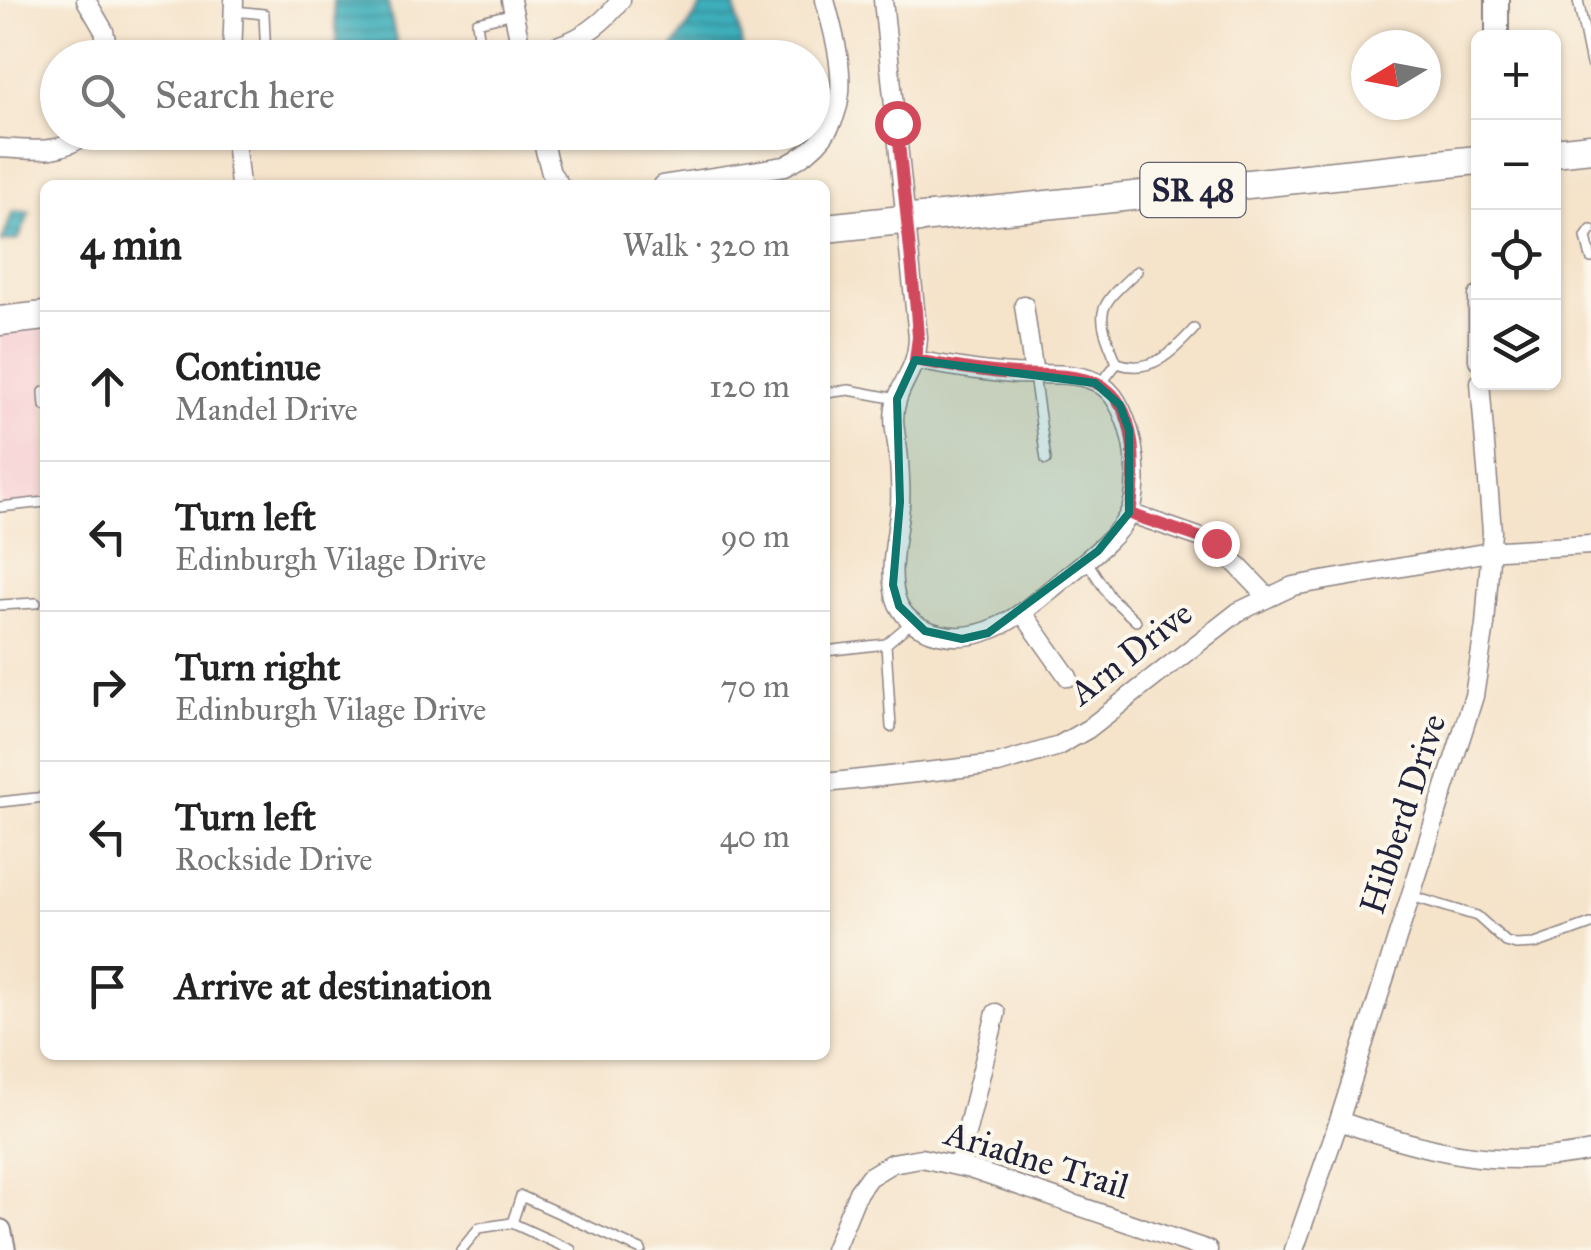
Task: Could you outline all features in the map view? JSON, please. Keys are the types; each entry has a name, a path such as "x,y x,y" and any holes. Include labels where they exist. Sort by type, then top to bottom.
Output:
{"main road":[{"path":"1561,151 1591,148"},
{"name":"SR 48","path":"830,228 1471,161"},
{"path":"0,321 40,317"}],"street":[{"path":"86,0 106,40"},
{"path":"577,40 602,24 622,0"},
{"path":"825,0 838,56 842,99 830,125"},
{"path":"883,0 918,337 915,360 897,398 894,419 900,502 893,585 899,606 912,622 925,631 962,639 988,633 1022,612 1086,560 1130,514 1135,484 1129,430 1120,405 1100,385 1067,376 915,360"},
{"path":"1497,0 1497,30"},
{"path":"233,40 234,5"},
{"path":"512,6 519,40"},
{"path":"0,148 40,150"},
{"path":"236,150 239,180"},
{"path":"544,150 556,180"},
{"path":"694,180 785,166 809,150"},
{"path":"1024,305 1034,375"},
{"name":"Hibberd Drive","path":"1294,1250 1474,696 1486,625 1490,552 1490,481 1481,390"},
{"path":"1130,514 1216,543 1267,596"},
{"name":"Arn Drive","path":"830,782 998,764 1056,747 1088,729 1238,612 1267,596 1326,578 1490,552 1591,545"},
{"path":"1022,612 1068,677"},
{"path":"958,1166 996,1012"},
{"path":"1339,1120 1408,1144 1466,1156 1538,1159 1591,1150"},
{"name":"Ariadne Trail","path":"834,1250 858,1192 879,1169 921,1158 958,1166 1208,1250"},
{"path":"0,1231 4,1250"}],"lane":[{"path":"1578,0 1591,64"},
{"path":"234,5 264,14 265,40"},
{"path":"480,40 477,22 512,6"},
{"path":"1591,230 1586,237 1591,258"},
{"path":"1116,362 1106,337 1102,314 1105,300 1137,270"},
{"path":"1116,362 1140,365 1169,356 1194,328"},
{"path":"1100,385 1116,362"},
{"path":"1034,375 1046,460"},
{"path":"830,392 849,390 897,398"},
{"path":"0,507 40,503"},
{"path":"1086,560 1110,597 1136,621"},
{"path":"0,605 36,603"},
{"path":"830,650 886,644 912,622"},
{"path":"886,644 891,728"},
{"path":"0,802 40,798"},
{"path":"1411,896 1477,916 1516,946 1536,944 1591,924"},
{"path":"512,1223 522,1196 641,1250"},
{"path":"461,1250 479,1228 512,1223 572,1250"}],"highlighted area":[{"path":"915,360 1095,383 1120,405 1129,430 1129,513 1098,551 988,633 962,639 925,631 899,606 893,585 900,502 897,399"}],"shaded area":[{"path":"40,317 40,505 0,509 0,321"}],"water":[{"path":"333,0 387,0 396,40 337,39"},
{"path":"706,0 734,0 741,40 679,40"},
{"path":"13,211 30,212 19,239 2,242"}],"route":[{"path":"897,123 916,310 915,360 1012,374 1067,376 1104,386 1120,405 1129,430 1135,484 1130,514 1216,543"}]}
